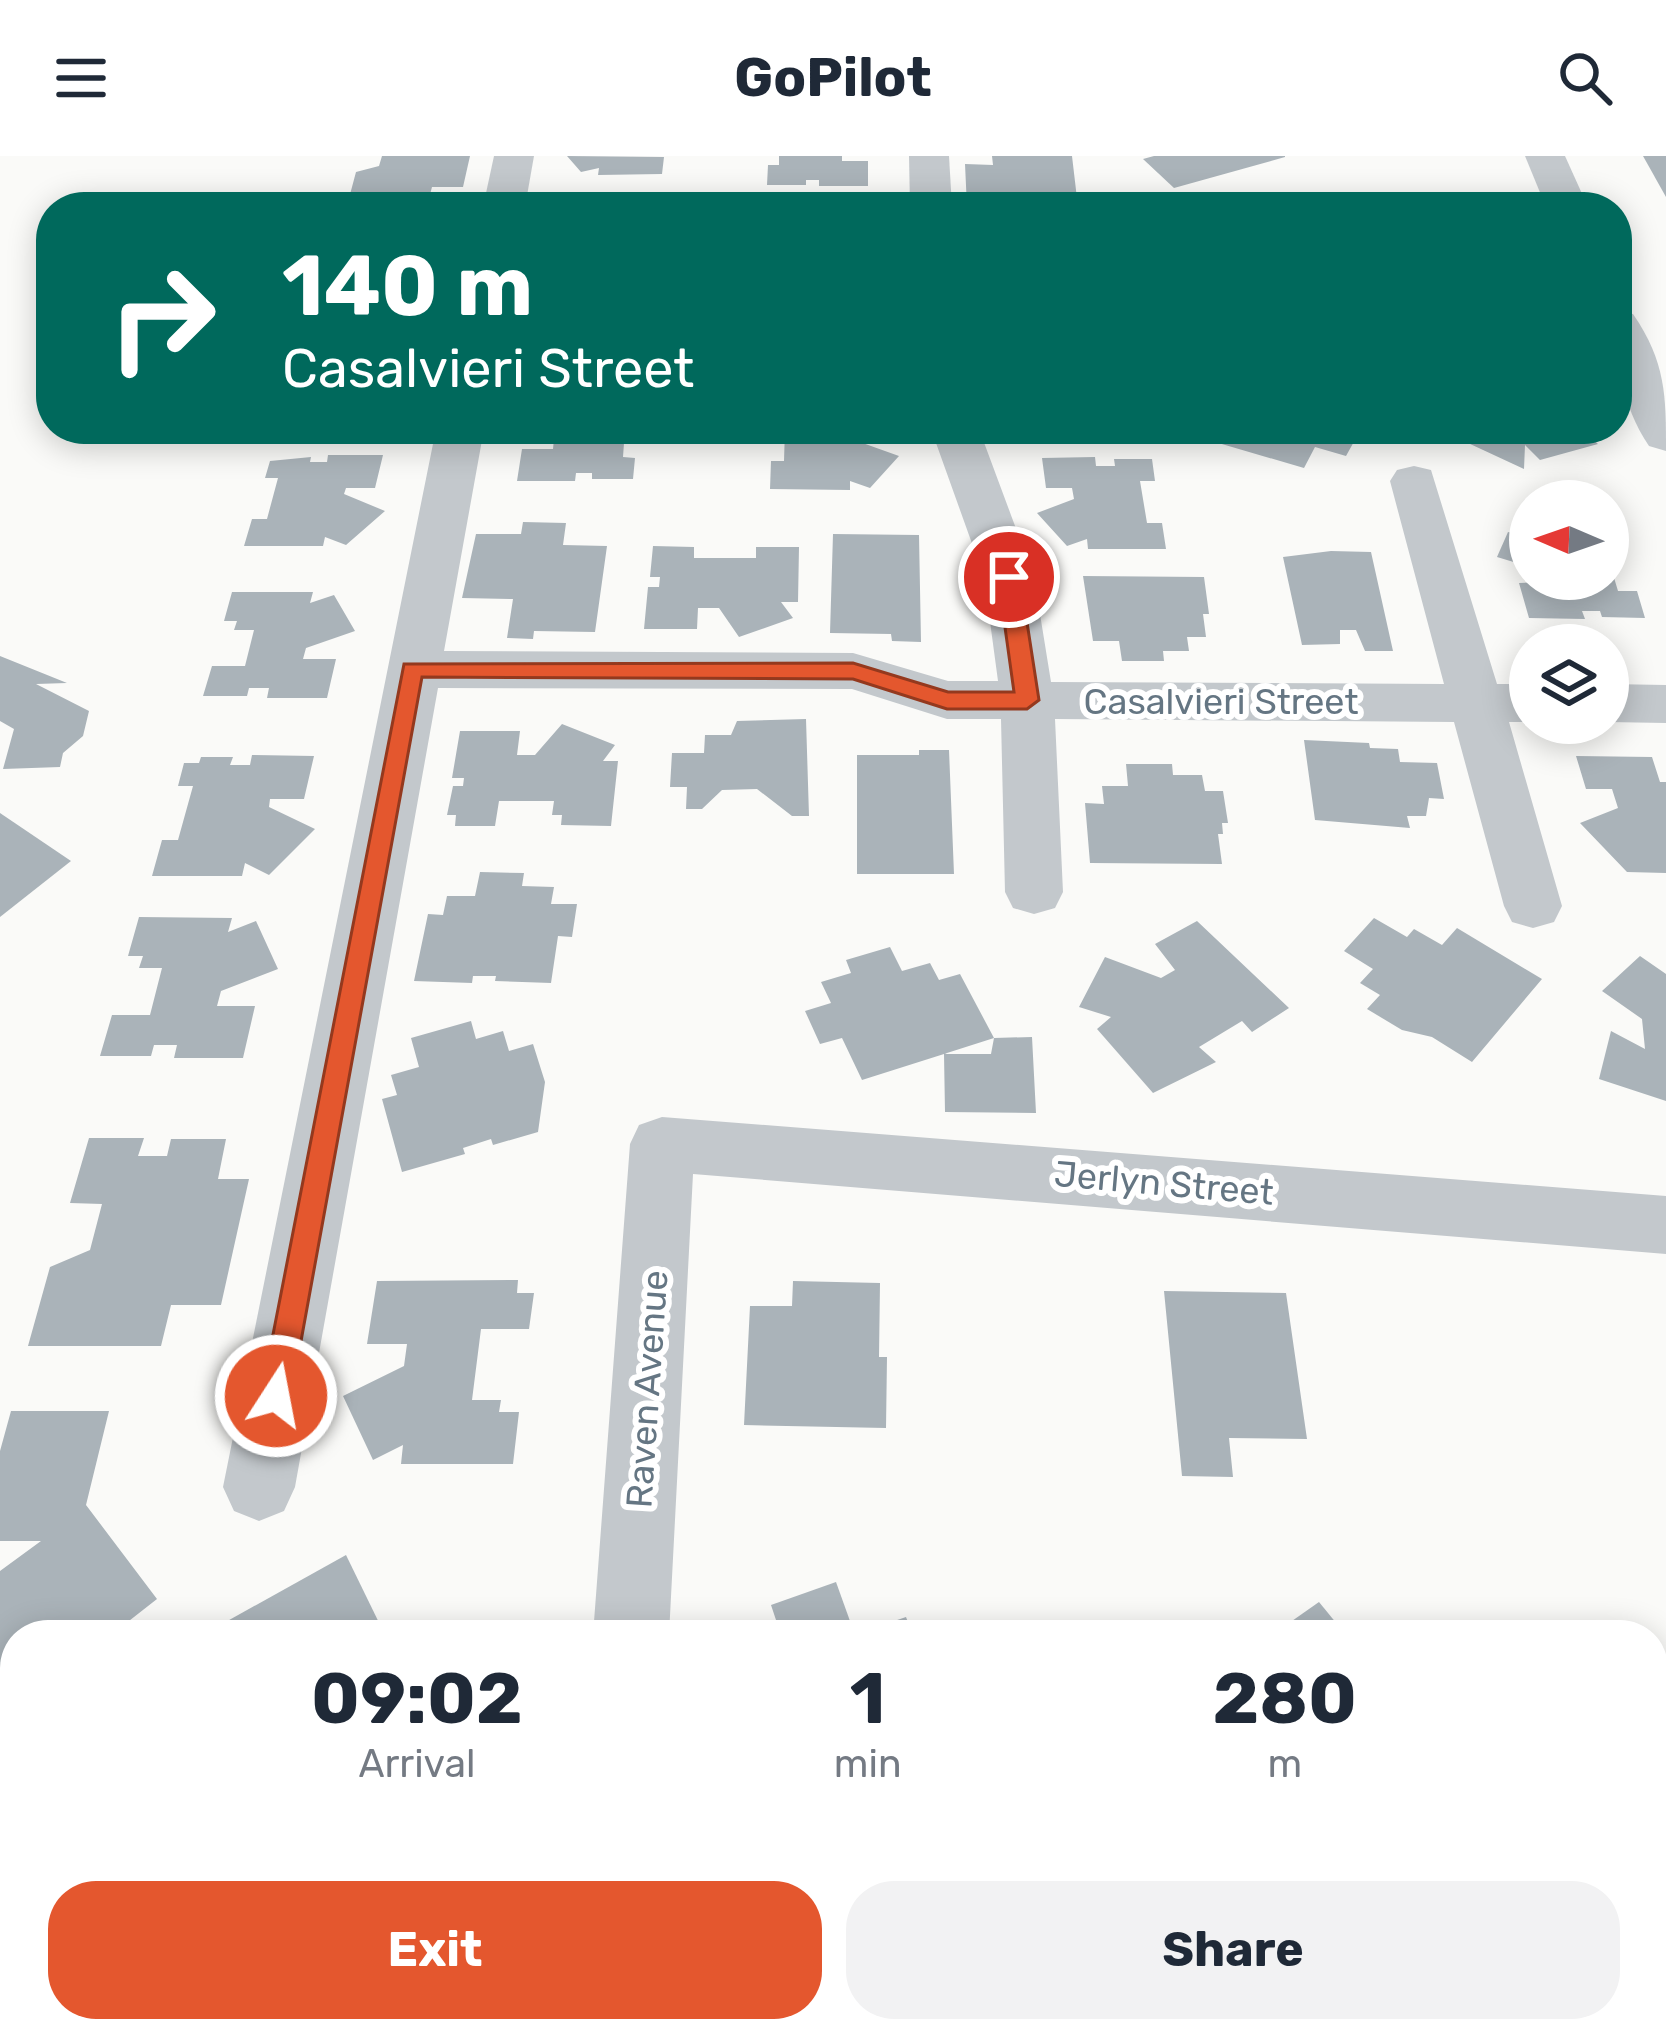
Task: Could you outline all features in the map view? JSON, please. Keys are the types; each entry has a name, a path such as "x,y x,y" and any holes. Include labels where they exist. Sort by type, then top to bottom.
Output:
{"street":[{"path":"507,192 514,156"},
{"path":"929,156 930,192"},
{"path":"1545,156 1561,192"},
{"path":"1638,347 1666,436"},
{"path":"260,1487 457,444"},
{"path":"960,444 1009,577 1027,700 1034,892"},
{"path":"1414,481 1533,907"},
{"name":"Casalvieri Street","path":"412,669 853,671 947,700 1509,703"},
{"path":"1629,704 1666,704"},
{"name":"Jerlyn Street","path":"662,1144 1666,1225"},
{"name":"Raven Avenue","path":"632,1620 662,1144"}],"building":[{"path":"382,156 470,156 463,187 351,192 356,172 379,166"},
{"path":"567,156 664,157 662,174 598,175 599,168 581,172"},
{"path":"779,156 868,161 868,186 819,186 819,180 806,180 806,185 767,185 768,165 779,165"},
{"path":"992,156 1072,156 1076,192 966,192 965,164 993,165"},
{"path":"1643,156 1666,156 1666,197"},
{"path":"1285,157 1174,188 1143,159"},
{"path":"554,444 624,444 623,457 635,458 633,479 592,479 592,473 576,473 575,481 517,481 522,449 553,449"},
{"path":"785,444 865,444 899,456 870,488 850,481 850,490 770,489 771,461 784,461"},
{"path":"1222,444 1353,444 1346,456 1315,447 1304,468"},
{"path":"1470,444 1598,444 1540,460 1525,445 1524,469"},
{"path":"328,455 383,455 375,488 346,488 344,494 385,511 346,545 325,537 323,546 244,546 252,519 267,519 278,478 265,478 270,461 311,457 310,462 327,462"},
{"path":"1095,457 1096,466 1115,466 1114,459 1152,459 1155,481 1140,481 1147,523 1162,523 1166,549 1088,549 1087,539 1067,546 1037,513 1074,499 1072,488 1046,488 1042,458"},
{"path":"523,522 566,523 563,545 607,546 595,632 534,631 533,639 507,638 513,599 462,598 476,534 521,534"},
{"path":"1508,532 1509,532 1509,561 1497,557"},
{"path":"833,534 919,535 921,642 892,641 891,634 830,633"},
{"path":"653,546 694,547 694,558 756,558 756,547 799,547 798,602 781,602 793,618 739,637 719,608 698,608 697,629 644,629 648,587 659,587 660,577 650,577"},
{"path":"1371,552 1393,651 1365,651 1356,630 1340,630 1340,644 1302,645 1283,557"},
{"path":"1083,576 1204,577 1209,614 1203,614 1206,637 1187,637 1189,651 1163,651 1164,661 1122,661 1119,641 1093,641"},
{"path":"1629,591 1637,591 1645,618 1602,617 1600,611 1582,611 1585,619 1529,618 1524,600 1629,600"},
{"path":"232,592 313,592 310,603 334,595 355,631 306,648 303,659 336,659 327,698 267,698 269,688 249,688 247,696 203,696 212,666 245,666 254,630 234,630 237,621 224,621"},
{"path":"0,656 67,683 36,684 89,711 83,736 63,753 60,767 3,769 14,729 0,721"},
{"path":"806,719 809,816 792,816 757,789 722,790 702,809 686,809 687,787 670,787 672,753 704,753 705,735 731,735 737,721"},
{"path":"562,724 615,745 603,761 618,761 611,826 561,825 562,815 552,815 554,801 499,801 495,826 455,826 456,815 447,815 453,786 463,786 464,778 452,778 460,731 520,731 517,755 535,755"},
{"path":"1304,740 1369,743 1370,748 1398,749 1400,762 1437,763 1444,799 1429,798 1426,816 1407,816 1410,828 1315,820"},
{"path":"919,750 949,750 954,874 857,874 857,755 919,755"},
{"path":"252,755 314,756 304,799 270,799 269,807 315,829 269,875 245,863 242,876 152,876 162,840 178,840 193,786 178,786 184,763 199,763 201,757 233,757 230,765 250,765"},
{"path":"1576,756 1652,757 1660,782 1666,782 1666,873 1627,872 1580,823 1618,808 1612,789 1586,789"},
{"path":"1126,764 1172,764 1173,775 1202,775 1205,791 1223,791 1228,823 1222,823 1223,834 1218,834 1222,864 1090,863 1085,803 1104,804 1102,786 1128,786"},
{"path":"0,813 71,861 0,917"},
{"path":"480,872 524,873 522,886 554,887 551,904 577,904 572,937 558,936 551,983 495,981 496,976 473,976 472,983 414,981 428,914 443,915 447,896 475,896"},
{"path":"139,917 232,918 228,932 256,921 278,969 221,991 217,1006 255,1006 243,1058 174,1058 177,1045 154,1045 151,1056 100,1056 112,1015 150,1015 162,968 139,968 143,956 128,956"},
{"path":"1374,918 1407,937 1414,929 1442,945 1457,928 1542,979 1472,1062 1432,1037 1402,1030 1367,1009 1380,995 1360,983 1373,969 1344,951"},
{"path":"1197,921 1289,1008 1252,1032 1242,1021 1199,1047 1216,1062 1153,1093 1097,1029 1111,1017 1079,1007 1105,957 1161,978 1175,970 1155,944"},
{"path":"890,947 902,971 930,963 939,980 960,974 994,1038 1032,1037 1036,1113 945,1112 944,1054 862,1080 842,1038 820,1044 805,1011 831,1003 821,982 851,973 846,960","holes":["994,1038 991,1054 945,1054"]},
{"path":"1640,956 1666,974 1666,1101 1599,1079 1611,1031 1645,1049 1642,1019 1602,991"},
{"path":"471,1021 476,1039 503,1031 509,1051 533,1044 545,1082 538,1132 493,1145 491,1139 463,1148 465,1154 402,1172 382,1099 397,1095 391,1075 419,1067 411,1038"},
{"path":"89,1138 144,1138 138,1156 167,1156 171,1139 226,1139 218,1179 249,1179 221,1305 171,1305 161,1346 28,1346 50,1267 90,1250 102,1204 70,1203"},
{"path":"518,1280 517,1293 534,1293 529,1329 481,1329 472,1400 501,1400 499,1412 519,1412 513,1464 401,1464 403,1445 373,1460 343,1396 404,1366 407,1344 367,1344 377,1281"},
{"path":"793,1281 880,1283 879,1357 887,1357 886,1428 744,1425 750,1306 792,1306"},
{"path":"1164,1291 1286,1293 1307,1439 1229,1438 1233,1477 1182,1476"},
{"path":"11,1411 109,1411 86,1505 157,1599 130,1620 0,1620 0,1571 41,1541 0,1541 0,1451"},
{"path":"346,1555 378,1620 229,1620"},
{"path":"836,1582 850,1620 776,1620 771,1605"},
{"path":"1319,1602 1334,1620 1293,1620"}],"route":[{"path":"276,1396 412,669 853,671 947,700 1027,700 1009,577"}]}
